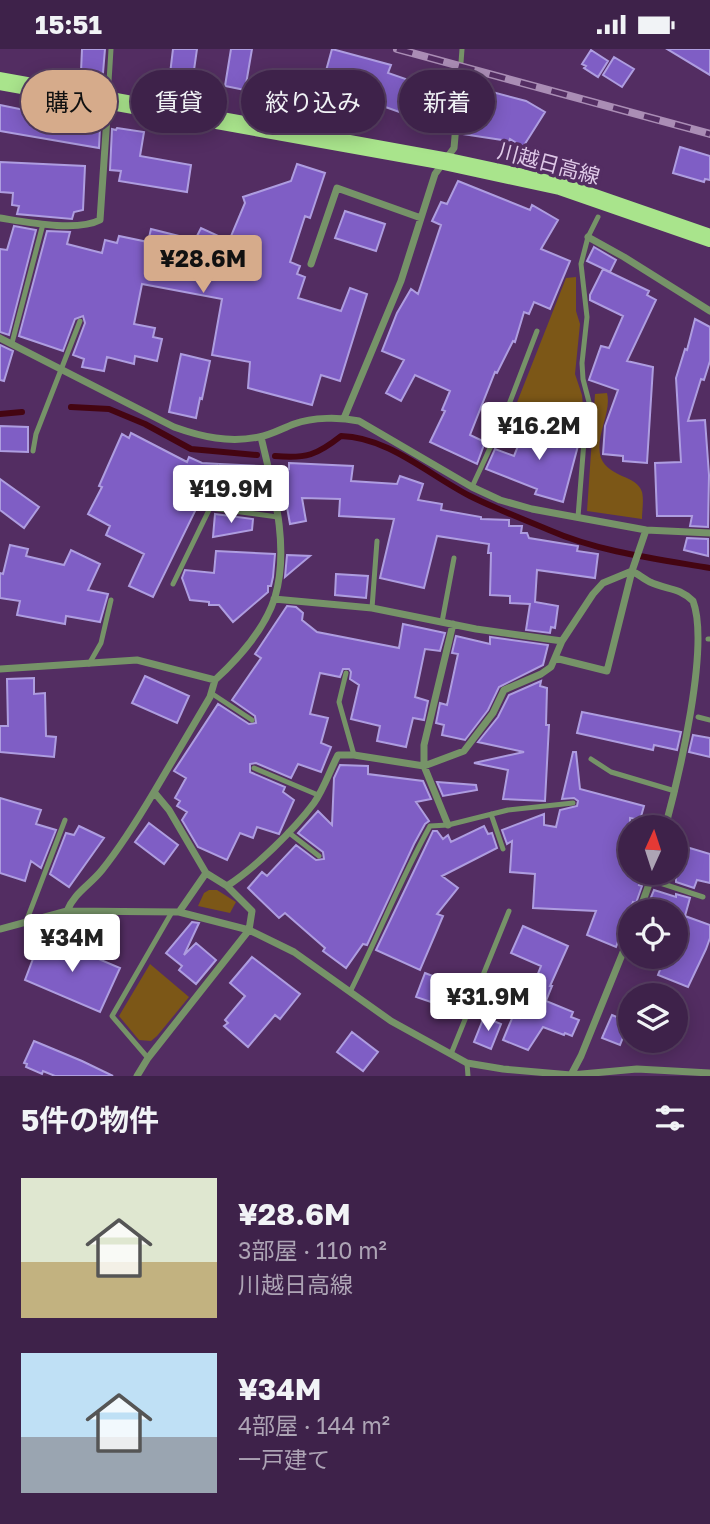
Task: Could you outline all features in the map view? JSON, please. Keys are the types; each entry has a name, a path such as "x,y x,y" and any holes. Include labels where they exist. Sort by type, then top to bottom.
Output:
{"main road":[{"name":"川越日高線","path":"0,82 21,86"},
{"name":"川越日高線","path":"117,103 444,161 560,186 710,238"}],"street":[{"path":"0,218 43,224 91,225 100,220 106,133"},
{"path":"344,418 401,281 435,174 454,148 455,133"},
{"path":"311,264 337,188 421,218"},
{"path":"589,237 710,311"},
{"path":"0,338 174,427 197,435 229,441 261,437 298,423 344,418 359,421 472,487 500,500 532,509 646,530 710,533"},
{"path":"66,911 72,898 99,873 130,833 183,744 215,681 236,661 266,617 274,599 280,552 278,517 261,437"},
{"path":"555,658 607,671 632,571 646,530"},
{"path":"632,571 650,582 681,591 695,604 709,639 708,649"},
{"path":"228,885 242,876 288,831 318,796 338,755 424,766 464,751 493,713 505,690 551,667 562,641 603,583 632,571"},
{"path":"274,599 372,608 562,641"},
{"path":"448,825 424,766 424,745 453,624"},
{"path":"0,669 137,660 215,681"},
{"path":"669,815 695,736 701,705"},
{"path":"137,1076 148,1058 249,930 252,911 228,885 206,873 169,810 154,792"},
{"path":"176,912 206,873"},
{"path":"0,929 66,911 176,912 249,930 295,952 391,1021 467,1063 571,1075 637,1069 710,1073"},
{"path":"571,1075 618,963"}],"lane":[{"path":"110,70 111,49"},
{"path":"460,70 462,49"},
{"path":"578,517 589,402 582,363 587,317 581,264 598,217"},
{"path":"12,343 43,224"},
{"path":"33,451 36,434 80,321"},
{"path":"472,487 503,420 537,331"},
{"path":"173,583 210,508 278,517"},
{"path":"372,608 377,541"},
{"path":"442,622 454,558"},
{"path":"89,664 101,643 111,600"},
{"path":"346,673 339,702 354,755"},
{"path":"211,693 252,720"},
{"path":"698,717 710,720"},
{"path":"591,759 611,772 676,791"},
{"path":"254,768 318,796"},
{"path":"351,992 410,862 430,826 448,825 508,810 573,803"},
{"path":"491,814 503,849"},
{"path":"26,923 65,820"},
{"path":"288,831 319,856"},
{"path":"672,885 703,897"},
{"path":"451,1054 509,911"},
{"path":"148,1058 112,1016 176,912"},
{"path":"467,1063 468,1076"}],"shaded area":[{"path":"576,277 576,311 580,324 575,374 582,395 584,416 580,440 550,431 550,422 514,410 566,278"},
{"path":"607,393 607,409 599,450 601,458 610,469 639,486 643,495 642,519 587,511 595,394"},
{"path":"217,890 236,902 230,913 198,906 204,893"},
{"path":"150,964 189,997 151,1041 139,1040 119,1016"}],"building":[{"path":"82,49 105,49 103,70 81,70"},
{"path":"173,49 197,49 194,70 170,70"},
{"path":"231,49 252,49 248,70 241,70 241,89 227,86"},
{"path":"332,49 391,65 388,73 399,77 399,112 385,107 385,70 326,70"},
{"path":"667,49 710,49 710,75"},
{"path":"591,50 608,61 598,77 582,64"},
{"path":"614,57 634,69 622,87 603,75"},
{"path":"495,93 526,101 545,112 523,147 510,139 508,144 502,140 462,134 495,133"},
{"path":"0,105 21,109 21,133 100,133 99,148 0,131"},
{"path":"117,128 131,130 131,133 144,133 140,156 191,165 187,192 119,181 121,171 110,170 112,133 117,133"},
{"path":"680,147 710,156 710,180 705,179 704,182 673,173"},
{"path":"0,162 85,166 83,210 74,212 72,219 17,214 19,206 12,205 13,193 0,192"},
{"path":"297,164 325,173 310,218 305,216 290,262 300,266 297,274 305,277 298,298 341,311 350,288 367,294 340,381 321,375 312,405 248,388 250,362 212,355 222,299 142,284 134,324 155,328 153,337 162,339 157,361 135,356 134,364 107,357 104,371 82,367 84,359 73,355 85,323 83,316 75,319 63,351 19,336 47,231 70,232 67,244 102,253 105,240 117,243 119,236 148,242 151,229 195,240 201,228 229,241 245,203 243,197 291,181"},
{"path":"458,181 530,210 532,205 558,220 541,249 570,261 550,309 534,302 529,314 524,312 515,342 513,341 497,373 495,372 470,435 485,442 477,464 430,442 445,411 442,410 450,391 415,375 401,401 386,393 404,360 382,351 397,313 411,289 418,294 441,225 432,221 441,202 447,204"},
{"path":"345,211 385,224 376,251 335,238"},
{"path":"14,226 36,230 9,335 0,332 0,249 7,250"},
{"path":"594,247 616,260 610,272 587,261"},
{"path":"603,269 649,291 647,295 656,300 627,361 653,367 647,463 623,461 623,456 603,454 605,426 618,390 589,380 601,346 609,348 623,316 590,300"},
{"path":"695,319 710,327 710,361 704,380 701,379 688,421 705,420 709,475 708,527 690,526 692,516 657,516 655,463 681,462 676,378"},
{"path":"0,345 13,351 4,381 0,380"},
{"path":"181,354 210,361 196,418 169,412"},
{"path":"529,419 552,428 549,436 579,442 563,502 535,494 537,489 486,469 495,449 514,456"},
{"path":"0,426 28,427 28,452 0,451"},
{"path":"131,433 187,462 189,457 202,463 218,464 153,597 129,586 144,554 106,535 110,526 88,514 102,487 99,486 122,434 129,438"},
{"path":"289,463 353,466 351,481 397,484 400,476 423,484 418,500 442,504 441,510 481,519 509,520 509,526 522,526 521,533 527,533 529,538 578,546 577,551 598,554 595,578 537,570 535,602 558,606 555,628 551,627 550,633 526,630 530,604 510,603 510,596 490,595 489,544 437,536 424,588 380,578 394,519 339,516 340,499 302,498 306,521 290,524 280,468 289,469"},
{"path":"220,464 260,466 254,509 216,504"},
{"path":"0,479 39,507 24,528 0,510"},
{"path":"215,514 253,519 252,530 213,537"},
{"path":"687,538 708,539 708,556 684,550"},
{"path":"10,545 28,549 26,556 64,565 71,550 100,564 88,590 108,594 100,622 66,616 65,624 17,615 20,601 0,598 0,573 3,574"},
{"path":"216,551 275,554 273,577 268,592 233,622 219,605 190,600 182,578 185,570 214,573"},
{"path":"287,555 310,556 285,577"},
{"path":"336,574 368,576 366,598 335,595"},
{"path":"287,606 296,607 303,613 302,620 317,632 399,648 403,624 445,633 440,651 425,649 415,697 428,701 424,720 413,718 406,747 377,741 380,726 351,719 359,685 350,679 349,669 343,669 340,677 320,673 310,714 328,718 321,743 331,747 321,772 298,764 291,778 256,763 250,764 250,772 285,787 283,792 294,800 279,834 257,827 253,838 240,833 227,860 198,847 182,820 187,812 177,806 180,801 175,798 186,778 174,771 218,704 249,724 256,723 255,716 232,700 261,658 255,654"},
{"path":"456,636 490,644 490,637 548,645 543,665 499,687 488,710 465,740 442,735 444,725 436,723 440,703 447,705 458,654 452,653"},
{"path":"145,676 189,696 177,723 132,703"},
{"path":"34,678 34,694 45,693 46,736 56,737 54,757 0,752 0,726 8,726 7,679"},
{"path":"541,681 540,686 547,688 546,725 549,725 545,801 503,799 508,770 474,763 524,752 478,742 498,717 509,695"},
{"path":"582,712 681,732 677,750 654,745 653,750 577,733"},
{"path":"693,735 710,738 710,757 689,752"},
{"path":"573,752 576,752 580,789 644,806 641,815 618,815 618,885 642,886 637,899 618,899 616,947 587,935 596,911 533,908 535,874 510,872 512,841 507,844 502,830 544,814 544,825 556,827 560,810 577,806 578,801 574,798 562,799"},
{"path":"340,765 368,766 368,774 423,781 431,799 416,802 429,821 414,844 367,945 363,944 346,968 323,951 325,948 285,913 279,918 248,888 262,872 267,876 296,845 316,860 324,859 323,852 298,833 318,811 332,825 334,778"},
{"path":"437,782 476,785 477,790 443,796"},
{"path":"0,798 41,810 36,824 56,830 41,868 31,861 25,881 0,873"},
{"path":"149,823 178,845 164,864 135,842"},
{"path":"79,826 104,838 69,887 50,874 66,833 74,835"},
{"path":"484,826 488,834 492,833 497,848 442,876 458,888 437,914 443,916 420,970 376,950 433,831 437,831 443,839 448,835 451,842"},
{"path":"688,847 710,854 710,883 697,880 694,888 685,885 688,885"},
{"path":"654,890 690,898 688,905 688,899 650,899"},
{"path":"688,917 710,925 710,938 688,987 688,983 678,983 658,975 660,969 688,969"},
{"path":"192,922 199,923 184,955 196,943 216,960 196,984 179,970 182,966 166,953"},
{"path":"523,926 568,946 546,1001 573,1012 571,1017 579,1020 572,1036 543,1027 528,1050 503,1040 513,1016 520,1018 541,966 511,953"},
{"path":"42,935 120,968 100,1012 25,980"},
{"path":"252,957 300,994 280,1019 275,1015 248,1047 224,1026 228,1023 225,1020 245,996 230,983"},
{"path":"425,973 463,988 456,1007 433,998 431,1002 416,997"},
{"path":"612,1015 618,1018 618,1044 602,1038"},
{"path":"484,1017 501,1024 491,1049 474,1042"},
{"path":"352,1032 378,1052 363,1071 337,1052"},
{"path":"34,1041 113,1076 55,1076 26,1067 27,1064 24,1063"}],"waterway":[{"path":"71,407 109,409 145,424 191,449 257,455"},
{"path":"0,414 22,412"},
{"path":"275,456 303,456 325,448 341,436 358,438 408,458 480,501 568,538 628,554 710,568"}],"railway":[{"path":"397,49 710,134"}]}
